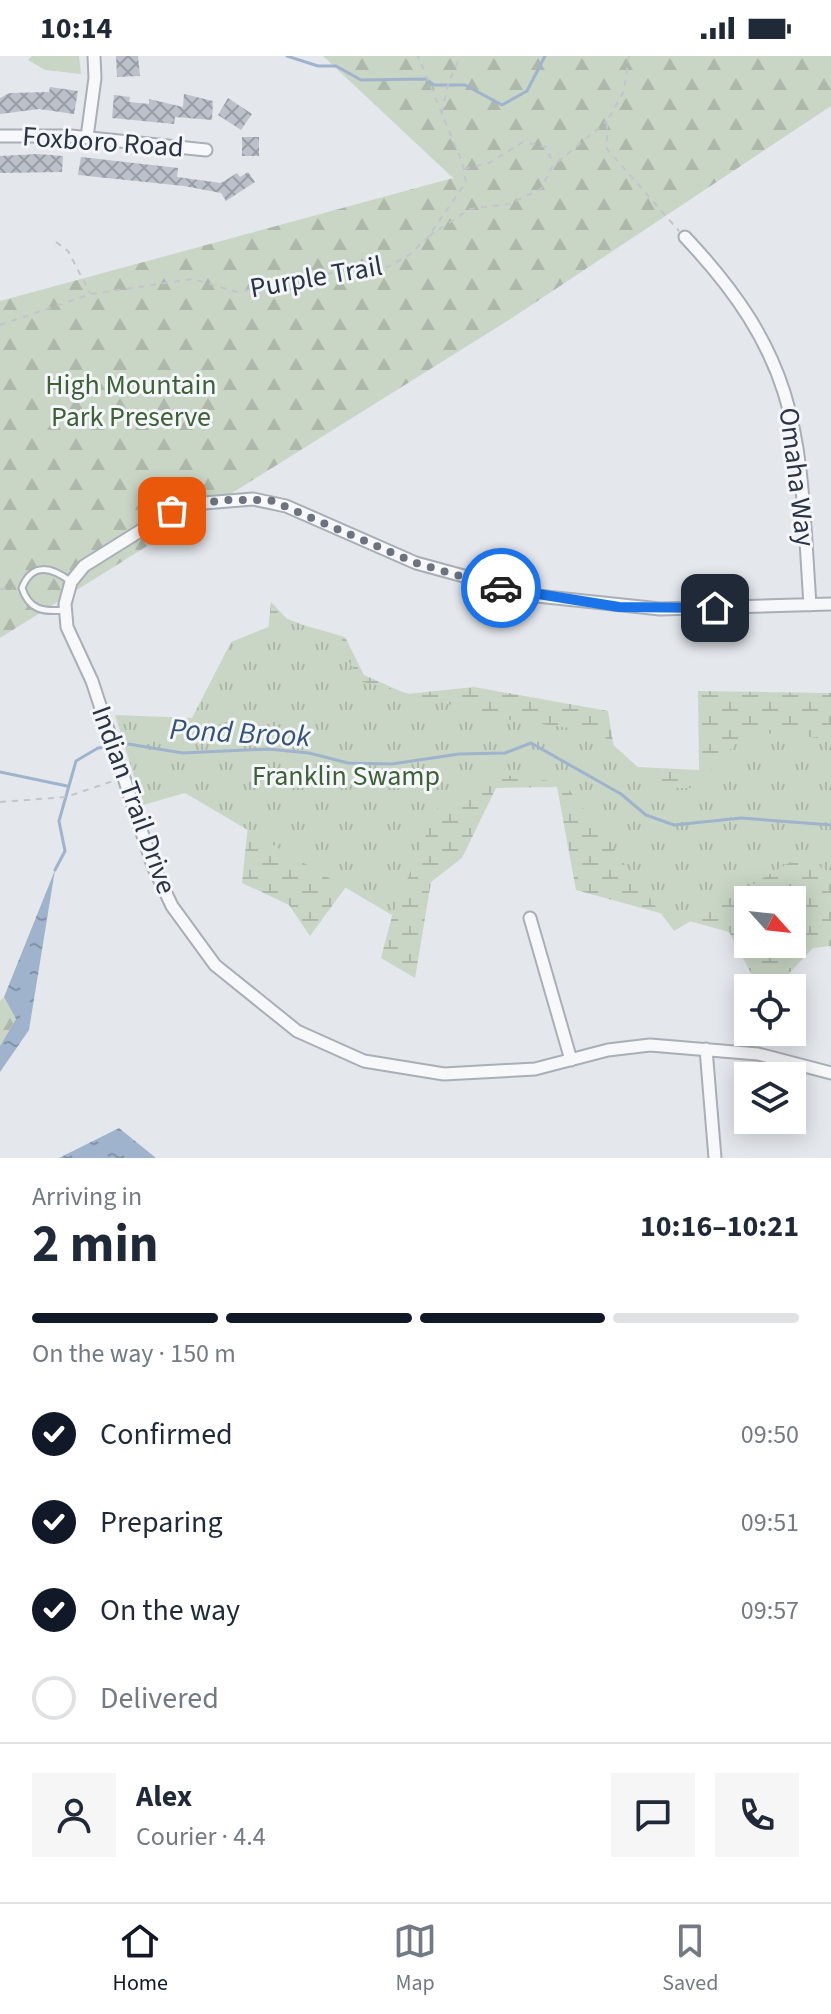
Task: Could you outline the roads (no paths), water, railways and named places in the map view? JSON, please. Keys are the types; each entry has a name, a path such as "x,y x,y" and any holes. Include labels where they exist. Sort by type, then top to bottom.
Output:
{"street":[{"path":"87,137 95,78 94,56"},
{"name":"Foxboro Road","path":"0,136 87,137 206,150"},
{"name":"Omaha Way","path":"685,237 745,309 783,381 800,457 810,605"},
{"path":"71,582 84,566 172,511 221,500 270,500 416,563 537,596 660,609 831,604"},
{"name":"Indian Trail Drive","path":"71,582 65,596 67,627 92,681 153,866 184,927 225,975 297,1031 364,1061 416,1071 507,1072 640,1045 785,1058 831,1073"},
{"path":"530,918 571,1060"},
{"path":"706,1049 715,1158"}],"lane":[{"path":"65,610 46,612 35,608 26,601 22,588 30,572 38,568 59,572 71,582"}],"water":[{"path":"55,870 29,1030 0,1072 0,1046 16,1019 4,997"},
{"path":"119,1128 156,1158 59,1158"}],"waterway":[{"path":"287,56 318,66 336,66 361,80 426,79 434,85 465,85 502,105 527,91 545,56"},
{"name":"Pond Brook","path":"55,870 65,851 59,821 76,761 98,748 128,744 183,753 268,749 309,753 348,763 392,764 459,754 505,753 531,743 621,794 646,815 674,825 741,818 831,825"},
{"path":"0,772 67,786"}],"park label":[{"name":"High Mountain Park Preserve","path":"131,401"},
{"name":"Franklin Swamp","path":"346,776"}]}
